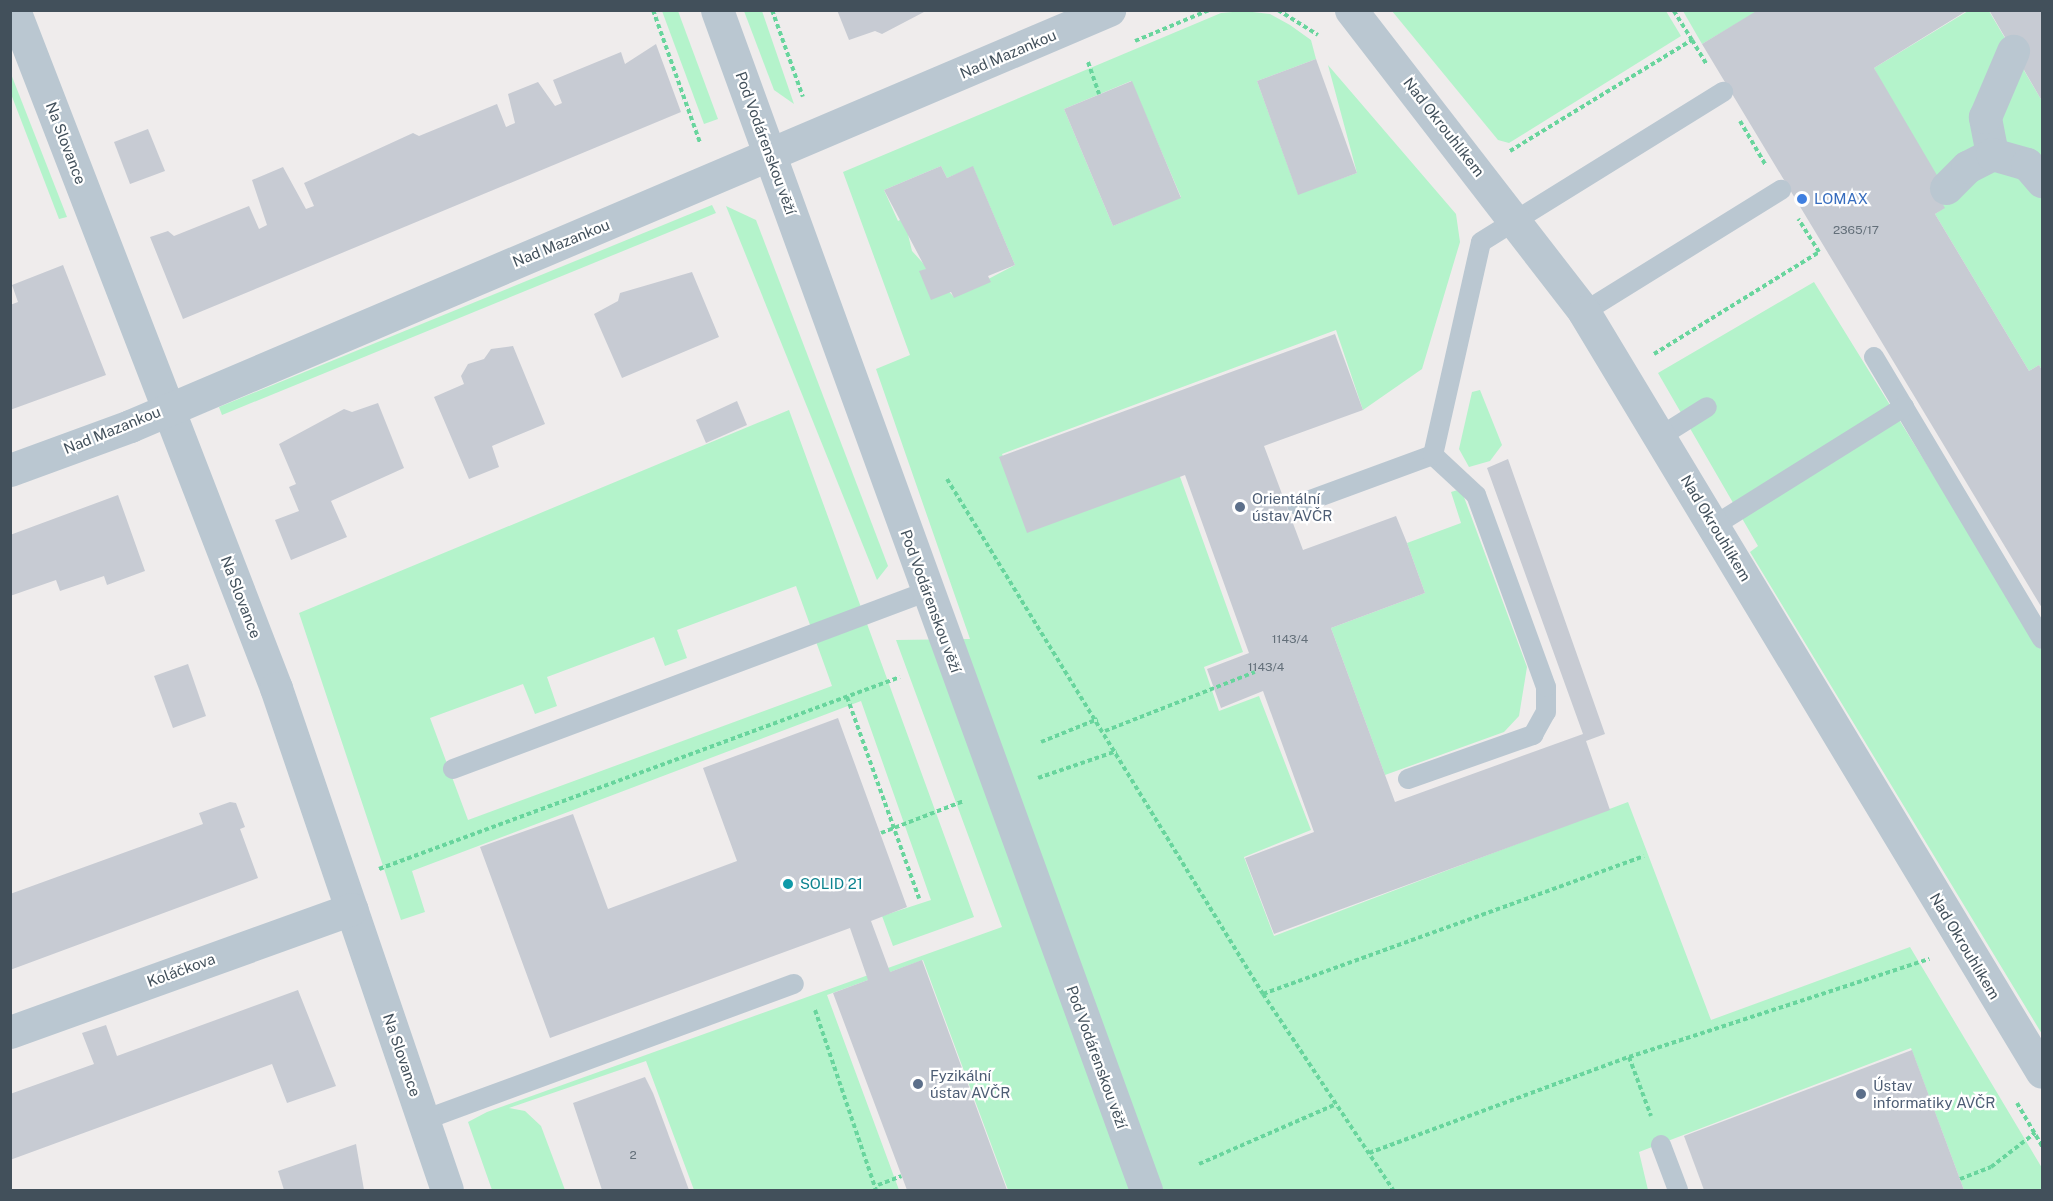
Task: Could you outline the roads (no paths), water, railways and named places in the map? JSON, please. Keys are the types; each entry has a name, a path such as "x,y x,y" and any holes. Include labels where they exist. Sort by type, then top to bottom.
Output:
{"street":[{"name":"Na Slovance","path":"14,10 276,688 447,1191"},
{"name":"Pod Vodárenskou věží","path":"717,10 772,156 1146,1191"},
{"name":"Nad Mazankou","path":"10,470 168,407 772,156 1109,10"},
{"name":"Nad Okrouhlíkem","path":"1351,10 1517,220 1584,312 1715,525 2043,1072"},
{"path":"1992,154 1985,117 2013,51"},
{"path":"1946,188 1967,167 1992,154 2027,164 2043,181"},
{"name":"Koláčkova","path":"10,1032 347,895"}],"lane":[{"path":"1433,455 1481,242 1723,92"},
{"path":"1584,312 1781,190"},
{"path":"1874,357 2043,639"},
{"path":"1661,436 1707,407"},
{"path":"1715,525 1904,408"},
{"path":"1297,505 1433,455"},
{"path":"1408,779 1533,735 1546,712 1546,687 1476,495 1433,455"},
{"path":"453,769 928,591"},
{"path":"424,1120 794,984"},
{"path":"1661,1145 1677,1191"}],"place":[{"name":"LOMAX","path":"1802,199"},
{"name":"Orientální ústav AVČR","path":"1240,507"},
{"name":"SOLID 21","path":"788,884"},
{"name":"Fyzikální ústav AVČR","path":"918,1084"},
{"name":"Ústav informatiky AVČR","path":"1861,1094"}]}
